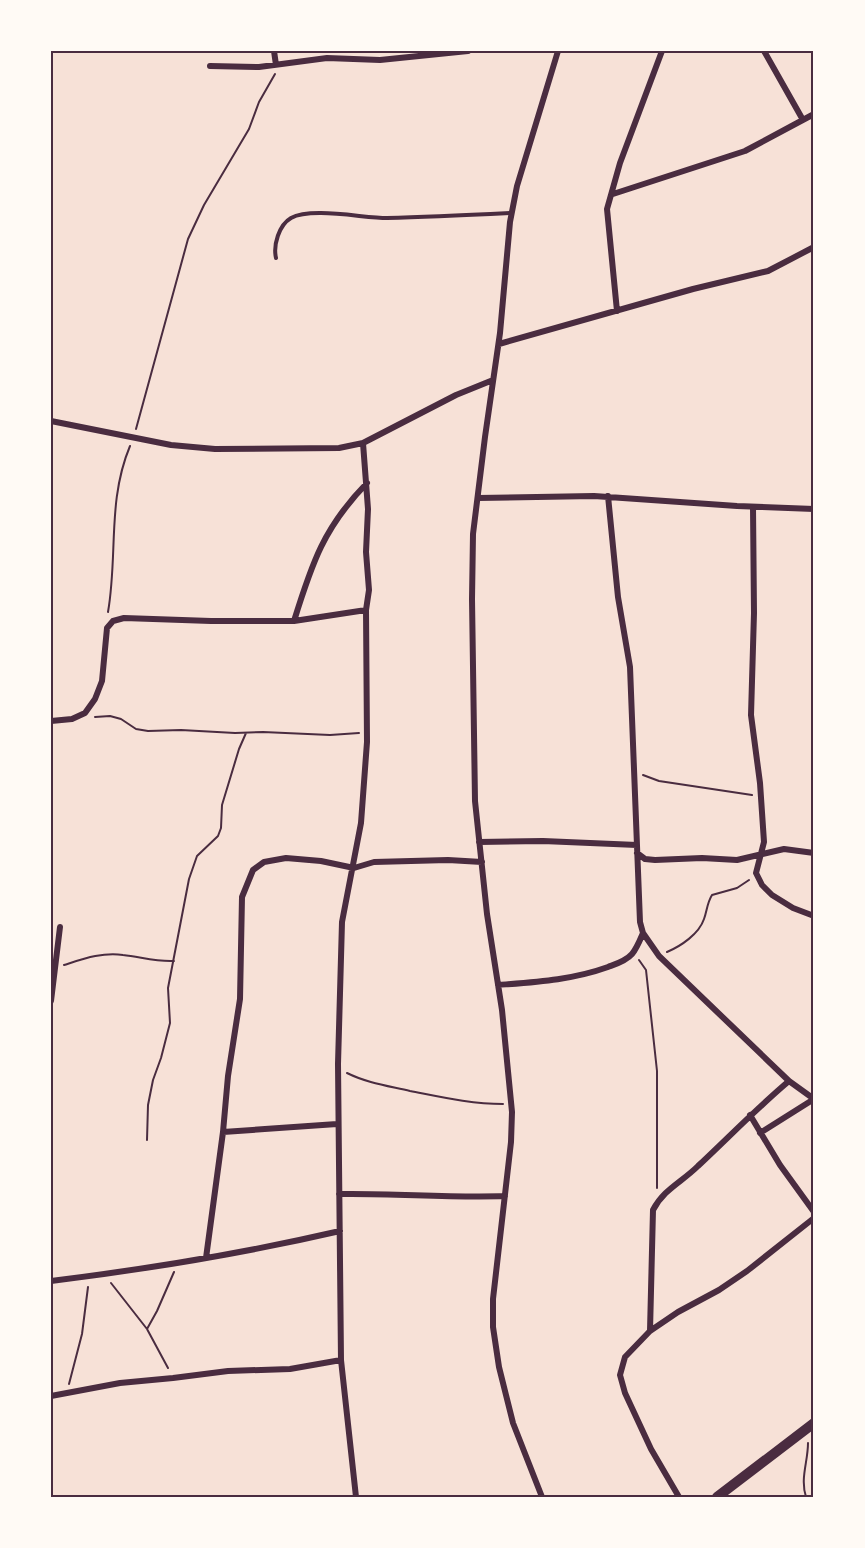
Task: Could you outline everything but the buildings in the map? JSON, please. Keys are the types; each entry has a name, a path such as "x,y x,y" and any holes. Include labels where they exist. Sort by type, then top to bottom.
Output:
{"street":[{"path":"274,51 279,64"},
{"path":"210,66 259,67 327,58 380,60 468,51"},
{"path":"542,1497 513,1423 499,1367 493,1327 493,1299 511,1142 511,1104 502,1010 487,914 475,801 472,599 473,534 499,344 516,186 558,51"},
{"path":"617,311 607,209 620,163 662,51"},
{"path":"764,51 803,120"},
{"path":"613,194 745,151 814,114"},
{"path":"499,344 693,289 768,271 814,249"},
{"path":"51,421 133,439 215,448 339,448 363,443 456,395 493,380"},
{"path":"356,1497 341,1360 337,1124 342,922 361,823 367,732 366,610 369,590 366,552 368,509 363,443"},
{"path":"294,621 315,559 329,529 339,514 367,483"},
{"path":"478,498 608,496 753,507 814,509"},
{"path":"608,496 618,597 629,659 640,922 643,933 659,956 789,1081 814,1099 760,1133"},
{"path":"753,507 754,613 751,715 761,795 764,842 756,873 762,885 772,895 793,908 814,916"},
{"path":"51,721 72,719 85,713 95,699 102,681 107,628 112,621 124,618 294,621 366,610"},
{"path":"480,842 543,841 637,845"},
{"path":"637,853 645,859 655,860 702,858 736,860 784,849 814,853"},
{"path":"206,1258 224,1132 228,1076 240,999 242,897 253,870 264,862 286,858 321,861 354,868 374,862 394,861 482,862"},
{"path":"51,1001 60,927"},
{"path":"498,985 574,977 622,961 632,955 643,933"},
{"path":"650,1331 653,1210 659,1199 697,1168 750,1115 789,1081"},
{"path":"750,1115 814,1212"},
{"path":"224,1132 337,1124"},
{"path":"339,1194 505,1196"},
{"path":"679,1497 646,1439 625,1393 620,1375 625,1357 650,1331 747,1271 814,1218"},
{"path":"51,1281 206,1258 340,1231"},
{"path":"51,1396 120,1383 228,1371 290,1370 341,1360"},
{"path":"723,1495 811,1425"}],"lane":[{"path":"276,258 274,251 283,225 292,218 311,213 384,218 512,213"}],"path":[{"path":"107,628 111,593 113,518 122,469 133,439 188,239 204,205 249,129 259,102 279,64"},
{"path":"72,719 110,716 136,729 148,731 338,735 367,732"},
{"path":"147,1140 148,1105 170,1023 168,988 192,867 197,856 218,836 221,828 222,804 246,733"},
{"path":"635,771 659,781 737,794 761,795"},
{"path":"659,956 675,949 697,931 712,895 744,885 756,873"},
{"path":"55,968 93,956 109,954 123,954 154,961 174,961"},
{"path":"632,955 646,970 657,1071 656,1187 659,1199"},
{"path":"338,1068 356,1078 383,1085 479,1104 511,1104"},
{"path":"147,1329 166,1293 177,1263"},
{"path":"104,1274 147,1329 173,1378"},
{"path":"67,1393 82,1334 89,1276"},
{"path":"806,1497 802,1480 811,1425"}]}
